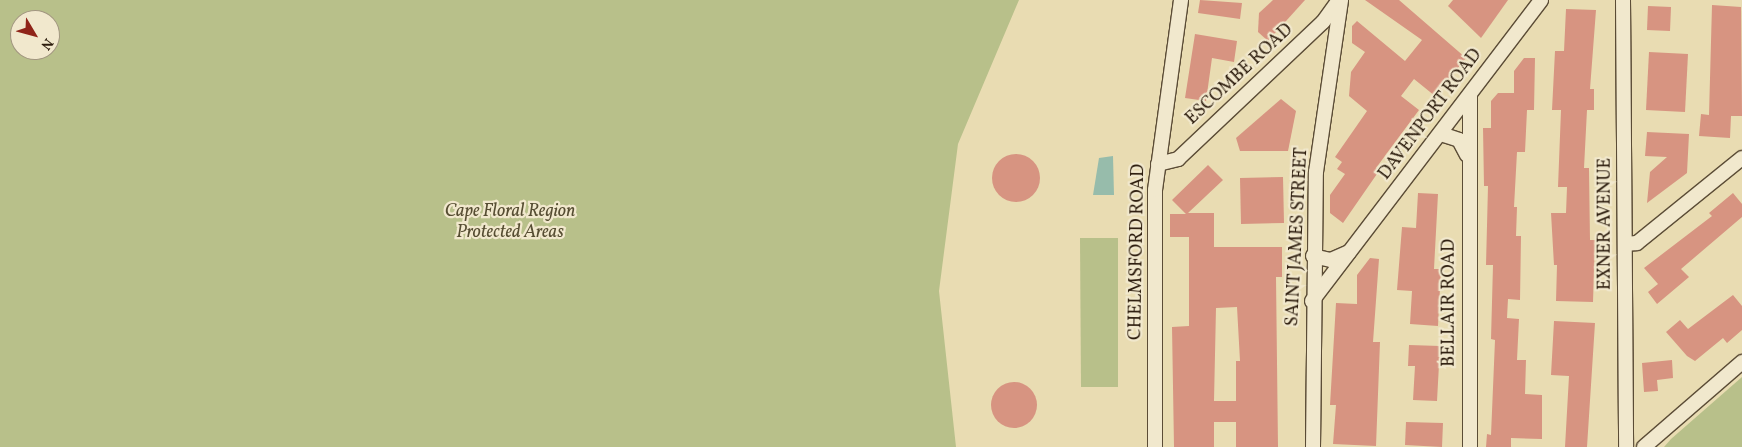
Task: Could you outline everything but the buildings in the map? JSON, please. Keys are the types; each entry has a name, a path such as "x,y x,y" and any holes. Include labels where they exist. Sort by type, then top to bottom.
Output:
{"street":[{"name":"CHELMSFORD ROAD","path":"1155,447 1158,164 1181,0"},
{"name":"ESCOMBE ROAD","path":"1158,164 1178,159 1323,22 1340,0"},
{"name":"SAINT JAMES STREET","path":"1313,447 1312,300 1316,172 1340,0"},
{"name":"DAVENPORT ROAD","path":"1312,300 1542,0"},
{"name":"EXNER AVENUE","path":"1623,0 1626,447"},
{"name":"BELLAIR ROAD","path":"1470,95 1468,158 1470,447"},
{"path":"1441,134 1459,140 1468,158"},
{"path":"1625,244 1637,243 1742,158"},
{"path":"1313,256 1331,260 1350,252"},
{"path":"1644,447 1742,362"}],"green space":[{"name":"Cape Floral Region Protected Areas","path":"0,0 1019,0 958,144 939,291 956,447 0,447"},
{"path":"1080,238 1118,238 1118,387 1081,387"},
{"path":"1742,377 1742,447 1664,447 1671,439"}],"shaded area":[{"path":"1113,156 1114,195 1093,195 1099,158"}]}
